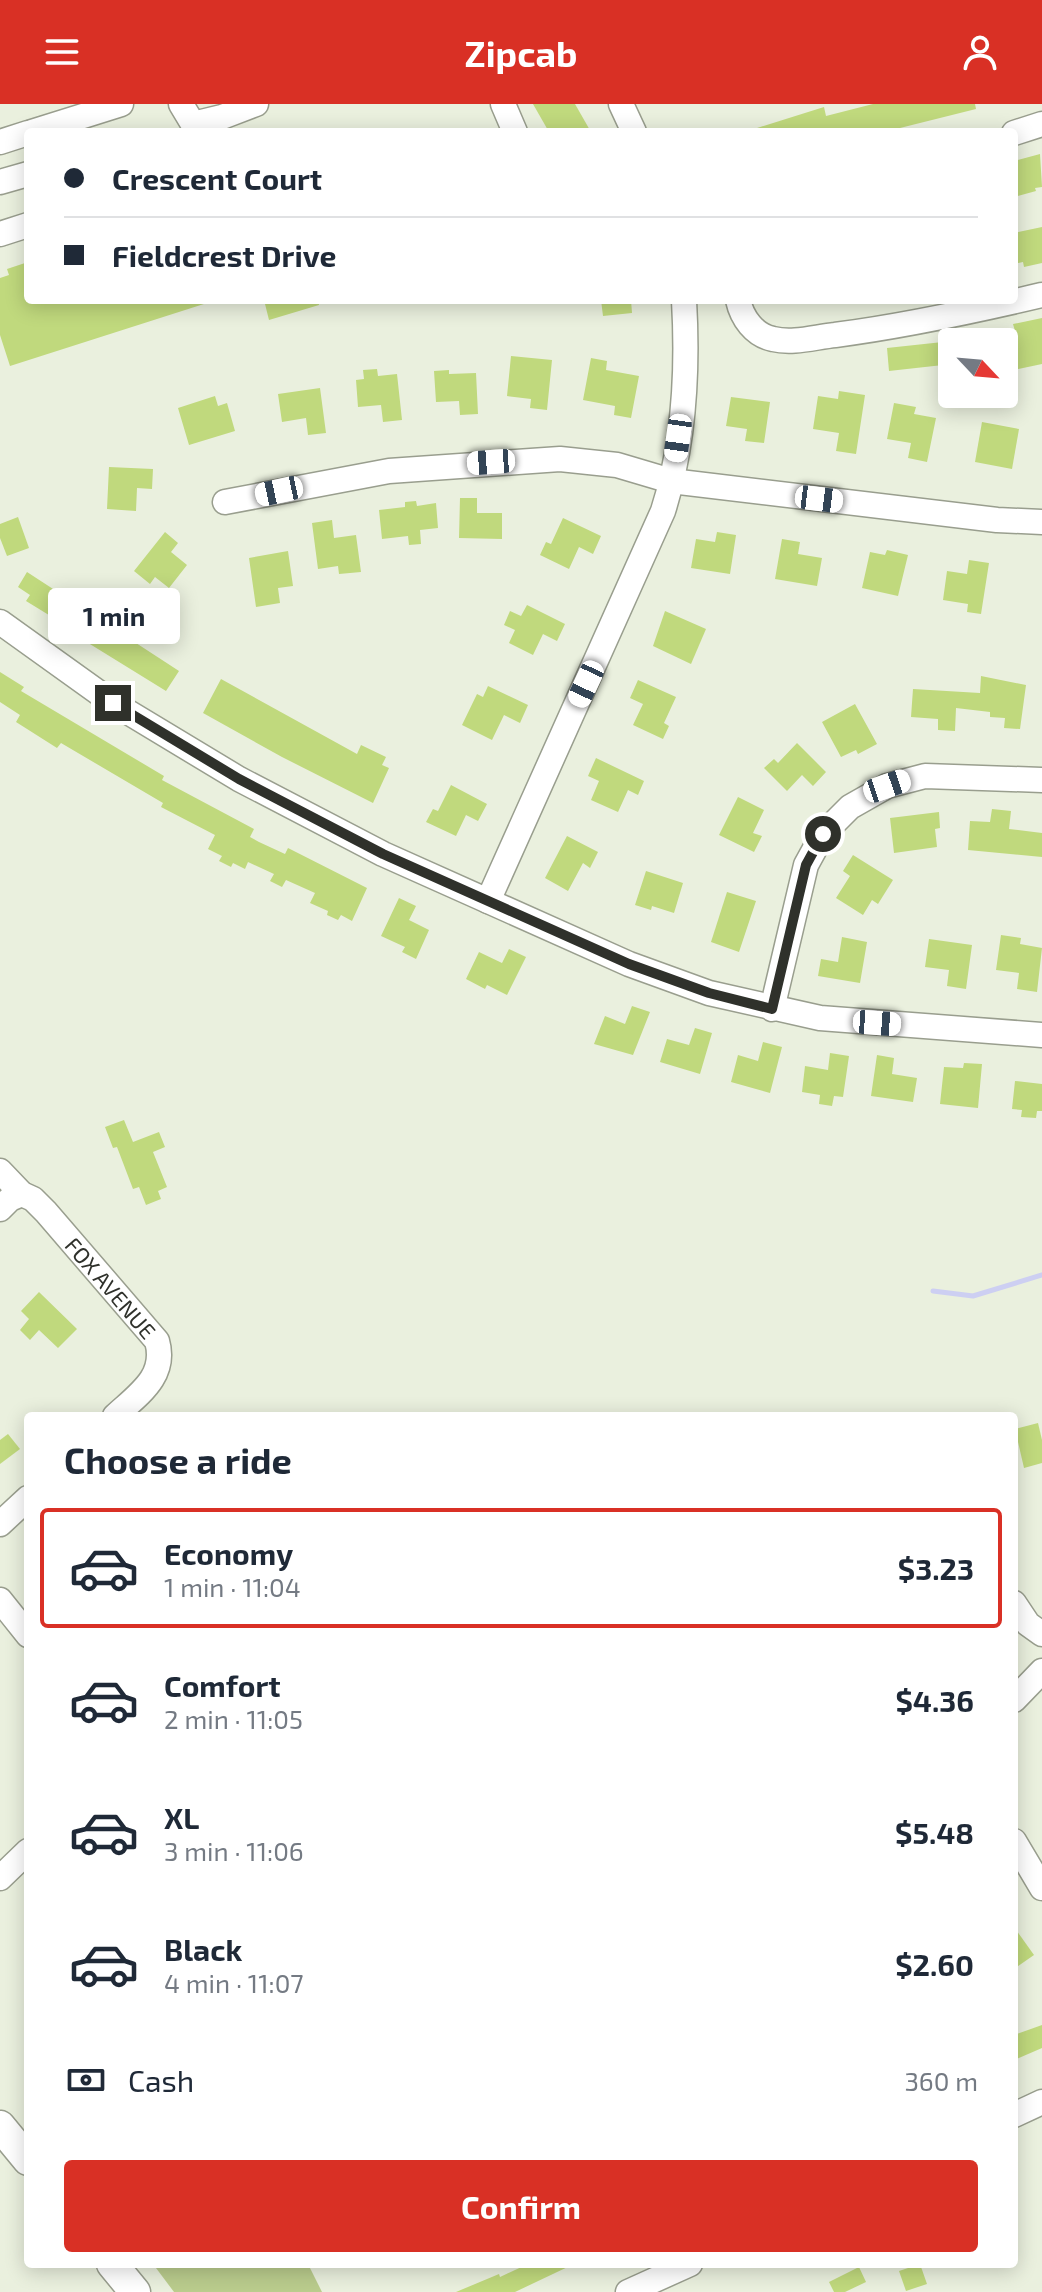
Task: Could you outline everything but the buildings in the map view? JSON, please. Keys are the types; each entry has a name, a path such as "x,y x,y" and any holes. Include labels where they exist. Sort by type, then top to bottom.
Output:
{"main road":[{"path":"0,2126 24,2155"},
{"path":"115,2268 135,2292"}],"street":[{"path":"46,128 121,104"},
{"path":"181,104 193,124 256,104"},
{"path":"503,104 513,128"},
{"path":"621,104 632,128"},
{"path":"1018,132 1042,124"},
{"path":"0,142 24,135"},
{"path":"0,182 24,175"},
{"path":"0,234 24,226"},
{"path":"1018,300 1042,295"},
{"path":"488,901 663,511 671,481 685,369 684,304"},
{"path":"739,304 745,319 753,328 773,339 789,341 877,328 997,304"},
{"path":"225,502 389,471 522,460 589,461 631,468 671,481 997,520 1042,522"},
{"path":"0,622 113,703 239,779 383,854 669,980 772,1009 820,1018 1042,1035"},
{"path":"772,1009 806,865 823,834 850,807 887,786 925,776 1042,780"},
{"name":"FOX AVENUE","path":"0,1171 22,1194 33,1199 46,1212 157,1341 160,1351 152,1382 119,1412"},
{"path":"0,1209 10,1199 22,1194"},
{"path":"0,1524 24,1502"},
{"path":"0,1600 24,1630"},
{"path":"1018,1609 1028,1624 1042,1634"},
{"path":"1018,1696 1042,1671"},
{"path":"1018,1848 1042,1888"},
{"path":"0,1878 24,1855"},
{"path":"1018,2113 1042,2102"},
{"path":"628,2292 681,2268"}],"green space":[{"path":"156,2268 310,2268 322,2292 174,2292"}],"waterway":[{"path":"933,1291 973,1296 1042,1275"}],"route":[{"path":"113,703 239,779 383,854 669,980 772,1009 806,865 823,834"}]}
